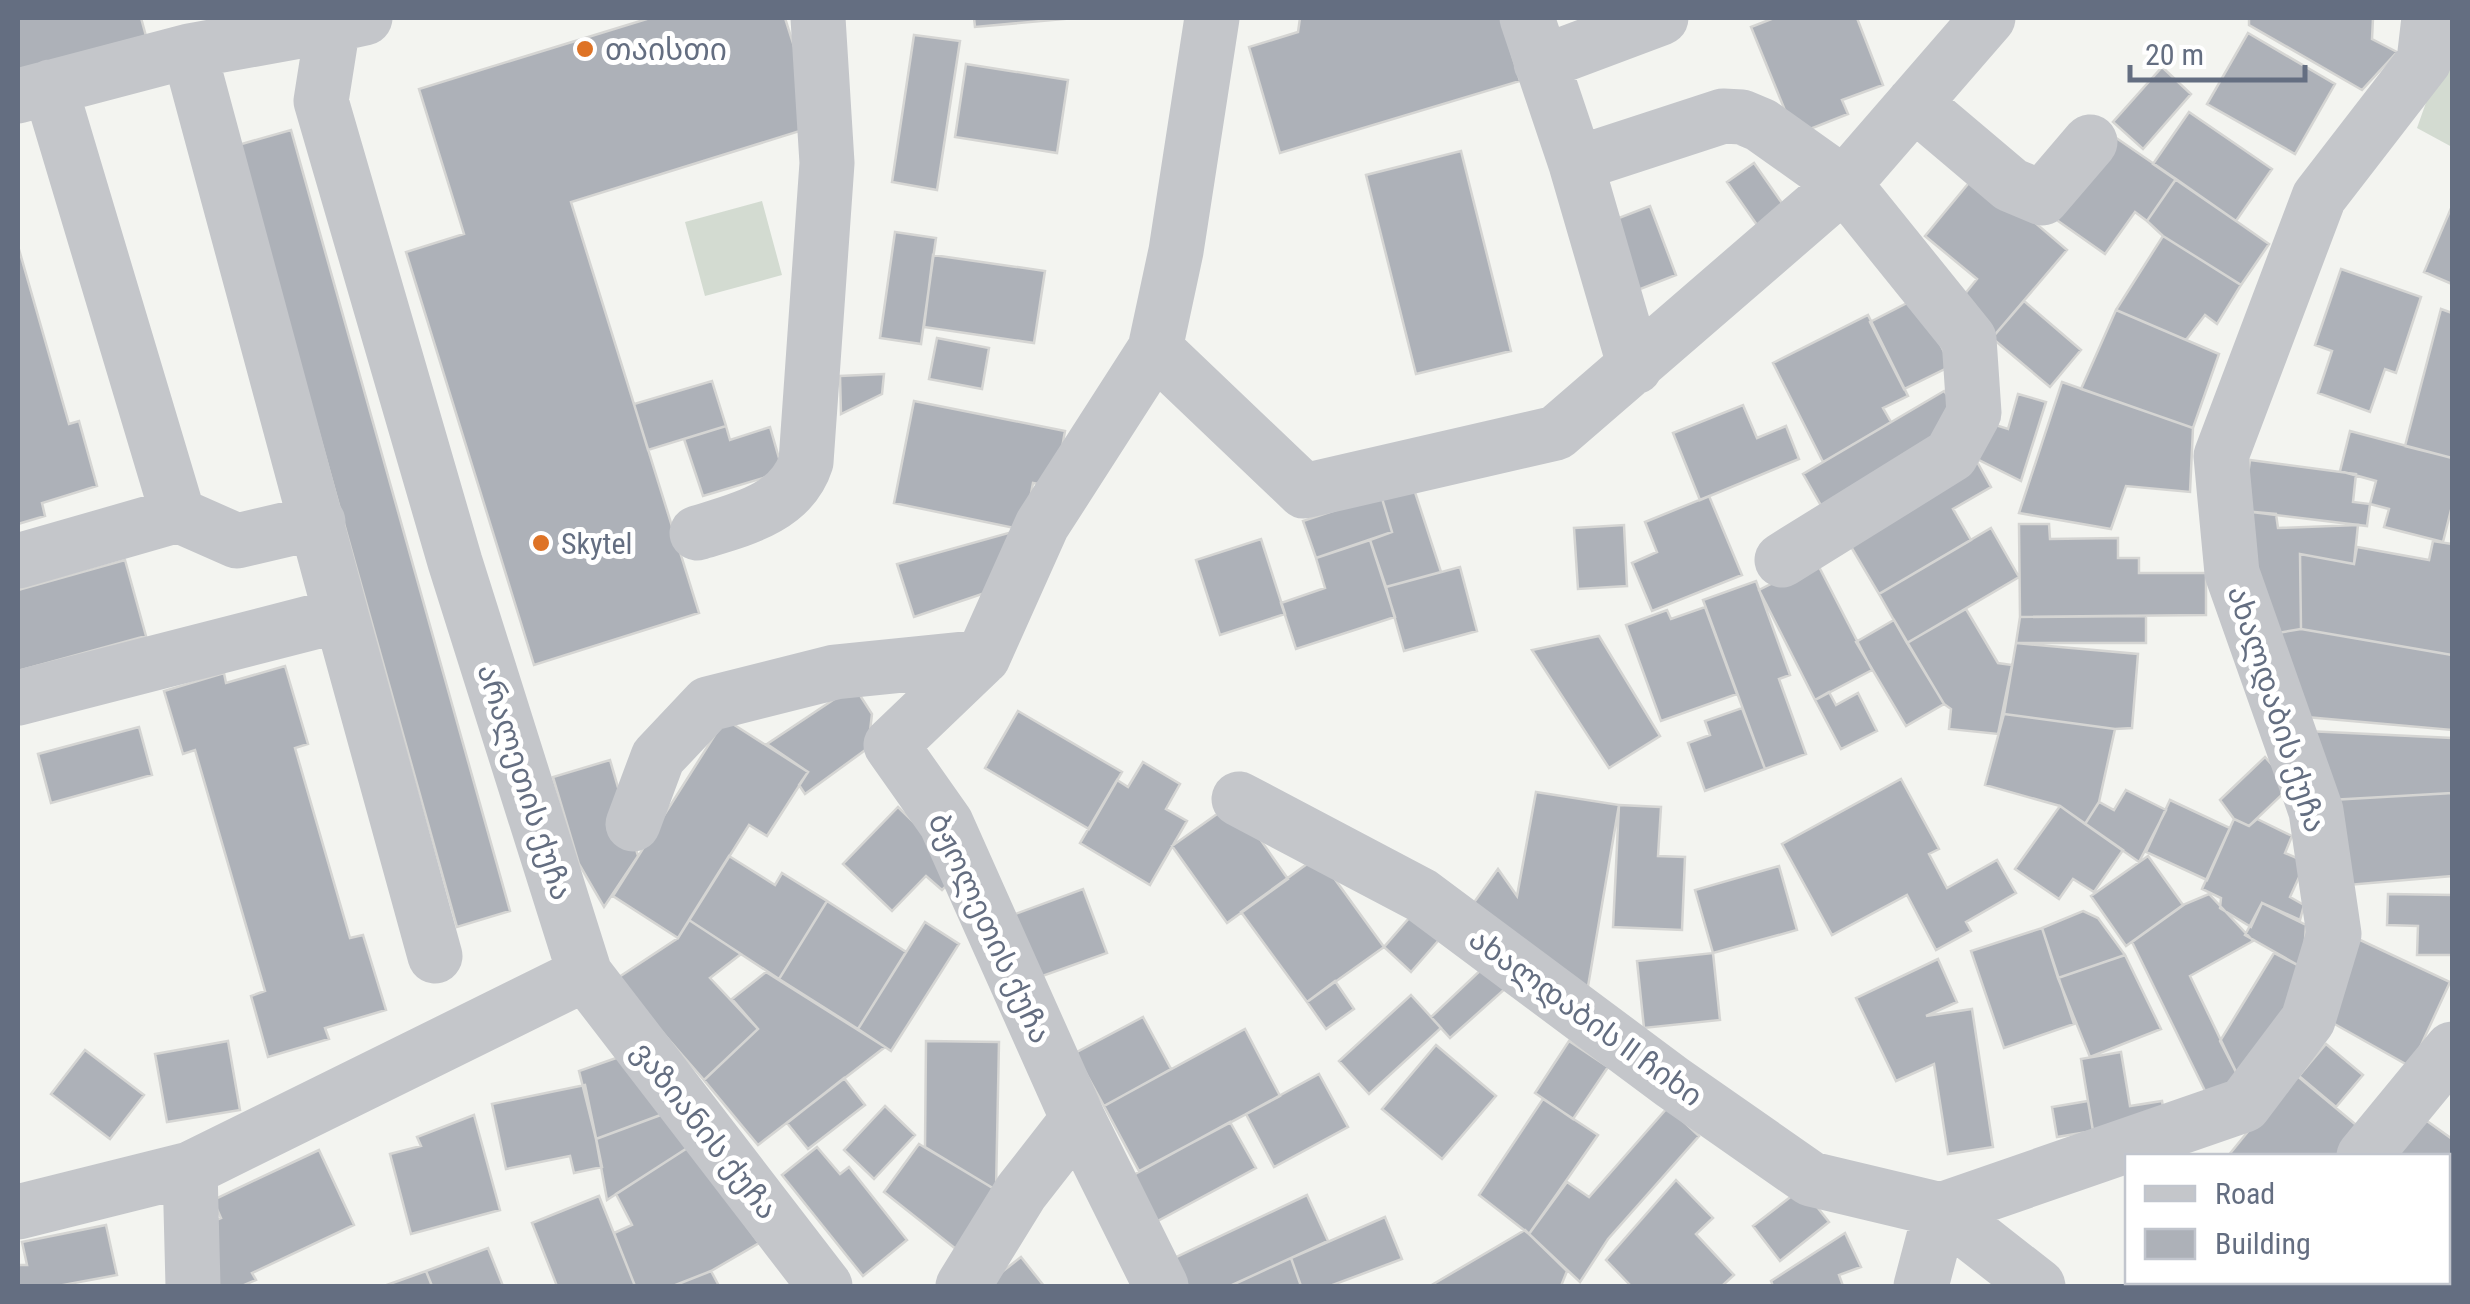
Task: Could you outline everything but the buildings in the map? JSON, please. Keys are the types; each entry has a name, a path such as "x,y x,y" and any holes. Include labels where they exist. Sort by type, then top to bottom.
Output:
{"street":[{"path":"697,533 746,517 780,500 800,481 806,462 827,163 818,18"},
{"path":"1212,18 1176,251 1155,349 1304,491 1556,433 1844,184 1988,18"},
{"path":"1635,367 1576,164 1534,40 1661,18"},
{"name":"ახალდაბის ქუჩა","path":"1941,1210 2244,1105 2308,1020 2334,934 2316,811 2232,572 2221,456 2319,197 2424,61 2429,18"},
{"path":"178,515 34,91 190,50 349,22"},
{"name":"არალეთის ქუჩა","path":"349,22 321,101 455,562 586,974"},
{"path":"190,50 435,956"},
{"path":"1914,103 2011,185 2042,198 2090,142"},
{"path":"1576,164 1722,116 1742,117 1760,125 1844,184 1969,339 1974,413 1951,455 1782,560"},
{"name":"ბჟოლეთის ქუჩა","path":"1155,349 1042,526 983,657 891,745 946,823 1078,1119 1161,1286"},
{"path":"18,561 178,515 237,541 318,522"},
{"path":"18,698 341,614"},
{"path":"633,824 658,757 708,704 835,672 983,657"},
{"name":"ახალდაბის II ჩიხი","path":"1240,799 1421,895 1672,1082 1812,1179 1941,1210"},
{"path":"18,1212 190,1169 586,974"},
{"name":"ვაზიანის ქუჩა","path":"586,974 825,1286"},
{"path":"2366,1154 2452,1049"},
{"path":"963,1286 1021,1192 1078,1119"},
{"path":"190,1169 193,1286"},
{"path":"1921,1286 1941,1210 2038,1286"}],"shaded area":[{"path":"2452,29 2452,147 2417,128"},
{"path":"762,201 782,275 705,296 685,222"}],"place":[{"name":"თაისთი","path":"585,49"},
{"name":"Skytel","path":"541,543"}]}
